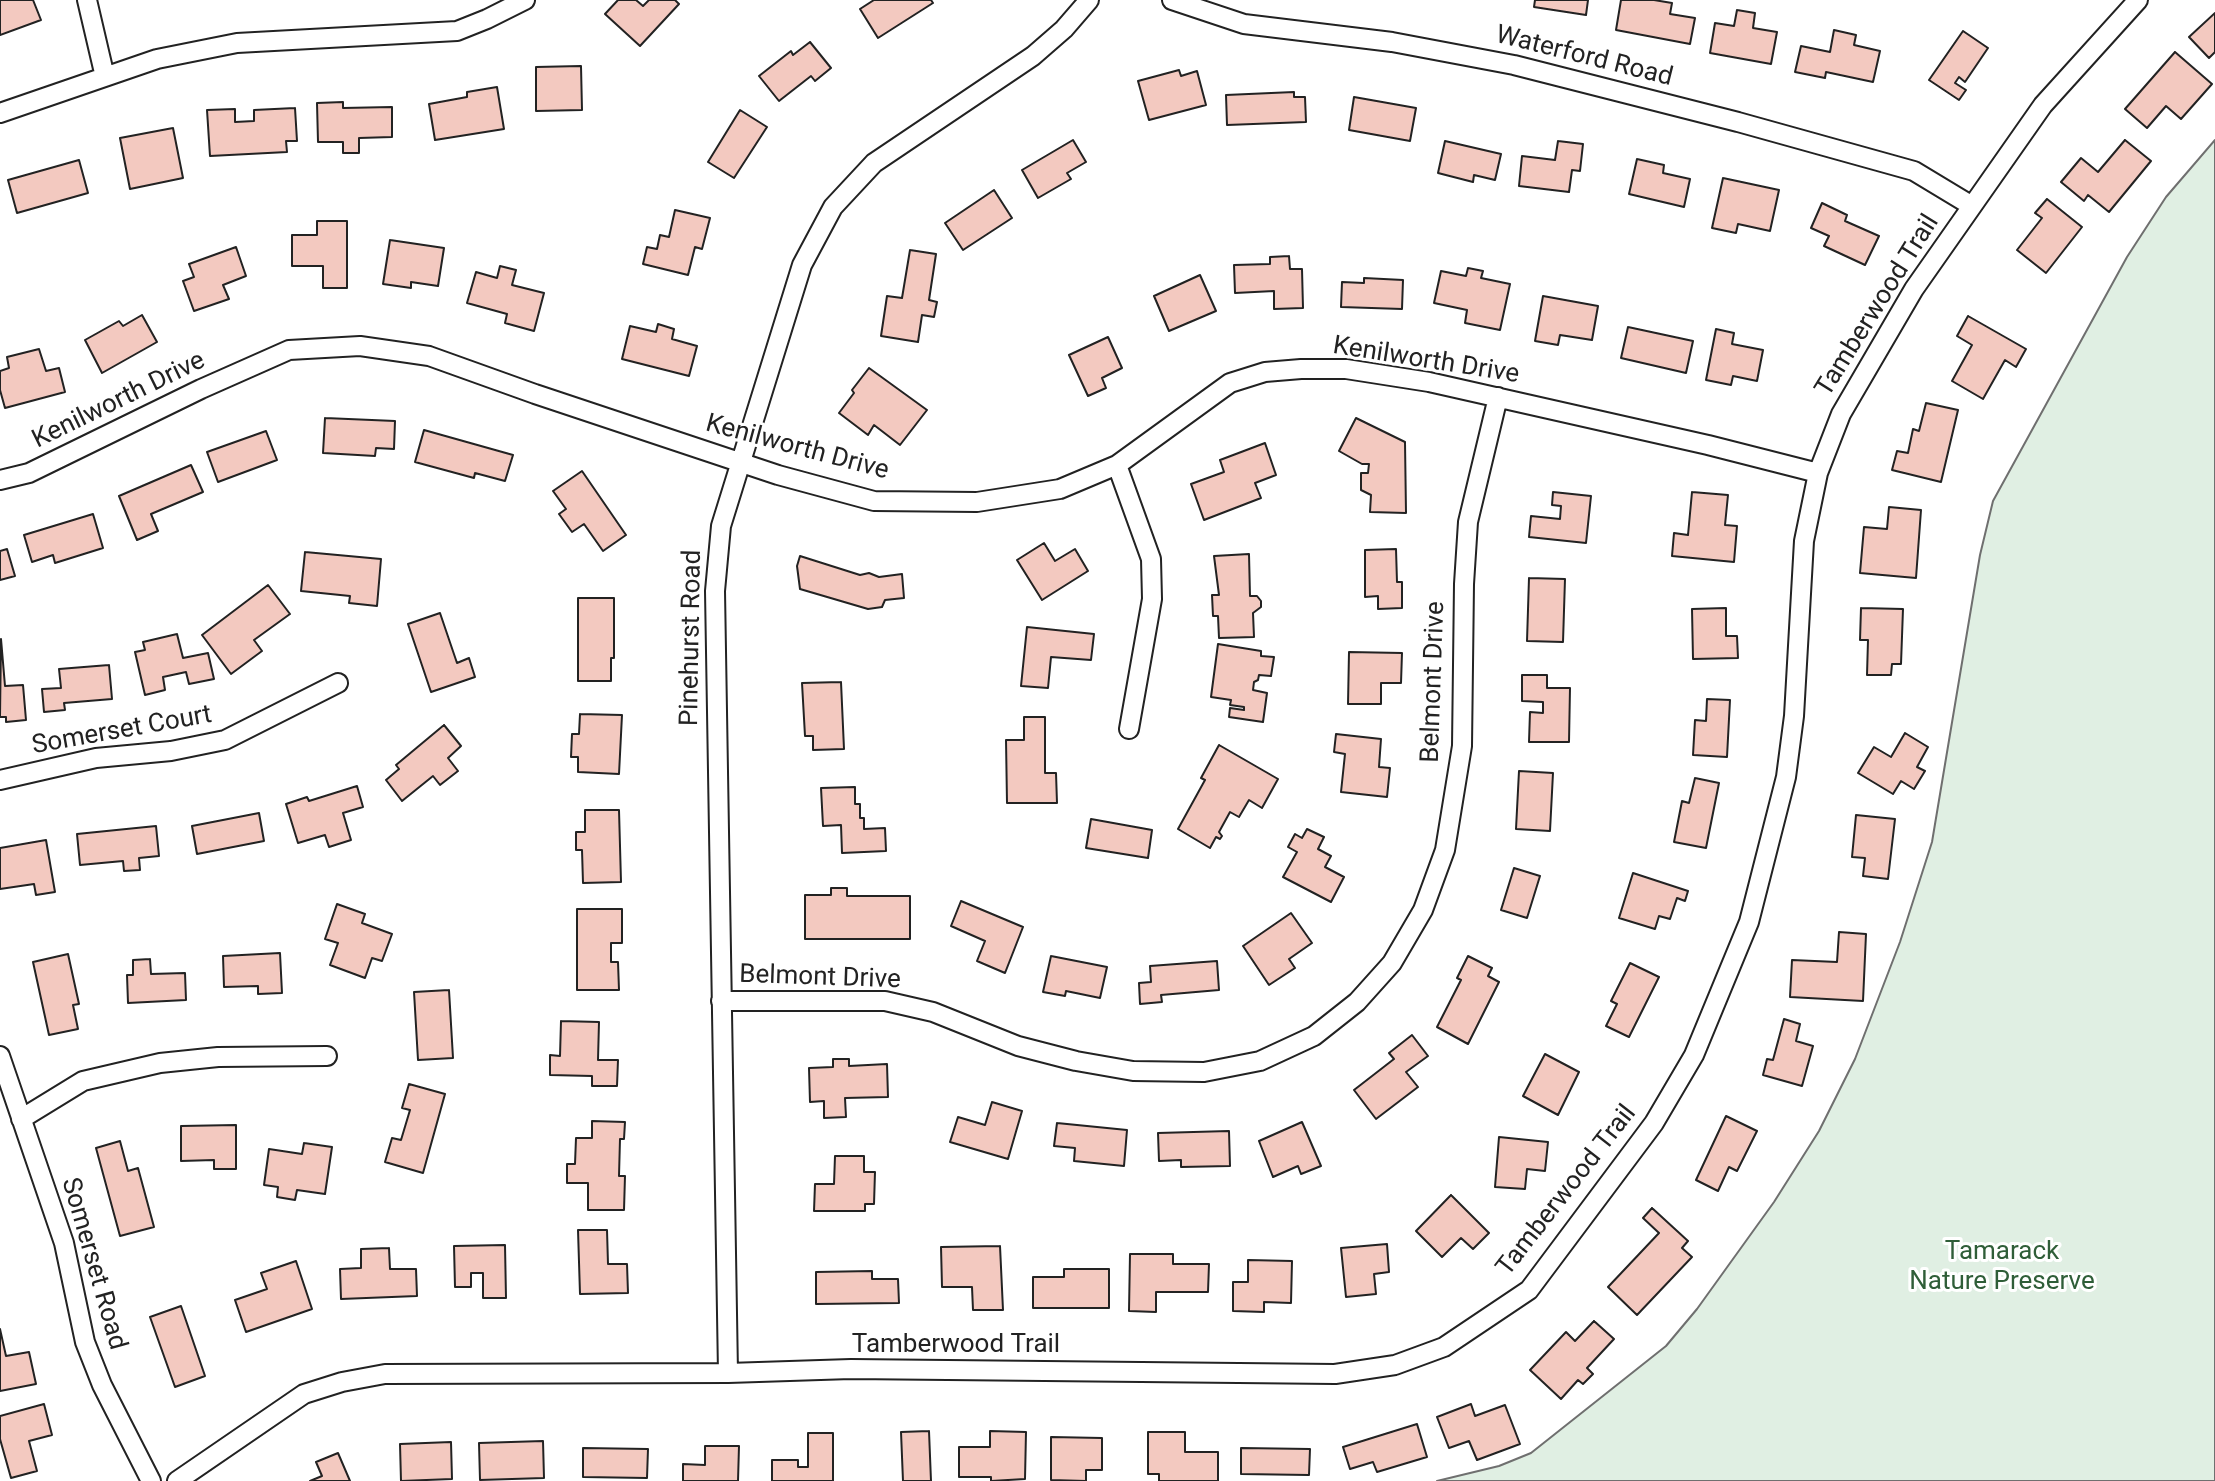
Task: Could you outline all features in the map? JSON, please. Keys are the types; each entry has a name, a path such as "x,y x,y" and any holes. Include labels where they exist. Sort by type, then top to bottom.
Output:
{"street":[{"path":"87,0 105,77"},
{"path":"0,113 157,59 237,43 457,31 525,0"},
{"name":"Pinehurst Road","path":"728,1373 715,582 721,526 802,265 833,207 874,163 1033,56 1064,29 1089,0"},
{"name":"Waterford Road","path":"1172,0 1244,24 1392,42 1514,65 1738,122 1914,171 1972,206"},
{"name":"Tamberwood Trail","path":"177,1481 304,1394 342,1382 385,1374 728,1373 851,1369 1335,1374 1395,1365 1444,1347 1529,1290 1654,1123 1694,1055 1749,922 1786,777 1794,716 1804,541 1818,473 1841,414 1914,289 2043,105 2138,0"},
{"name":"Kenilworth Drive","path":"0,480 29,473 289,350 360,346 429,356 778,475 874,501 977,502 1060,489 1117,465 1230,383 1265,372 1346,369 1498,397 1818,473"},
{"name":"Belmont Drive","path":"721,1001 885,1001 933,1012 1018,1046 1133,1071 1204,1072 1260,1061 1314,1036 1357,1002 1392,963 1423,910 1445,850 1462,746 1468,522 1498,397"},
{"path":"1117,465 1151,559 1152,599 1129,729"},
{"name":"Somerset Court","path":"0,780 96,758 171,751 225,740 338,683"},
{"name":"Somerset Road","path":"0,1056 64,1243 85,1342 102,1385 151,1481"},
{"path":"21,1119 83,1081 160,1063 218,1057 327,1056"}],"green space":[{"name":"Tamarack Nature Preserve","path":"2215,140 2215,1481 1437,1481 1499,1466 1531,1453 1666,1346 1697,1309 1774,1202 1819,1131 1855,1059 1900,942 1932,842 1980,555 1993,501 2127,257 2166,197"}],"building":[{"path":"0,0 33,0 41,20 0,35"},
{"path":"618,0 636,0 643,6 649,0 675,0 679,4 640,46 605,14"},
{"path":"874,0 931,0 933,3 878,38 860,9"},
{"path":"1535,0 1588,0 1586,15 1534,7"},
{"path":"1621,0 1672,3 1670,14 1695,18 1690,44 1616,30"},
{"path":"1737,10 1755,13 1753,28 1777,32 1771,64 1710,53 1715,23 1734,26"},
{"path":"2215,13 2215,52 2209,58 2189,37"},
{"path":"1834,30 1856,35 1854,45 1880,51 1873,82 1826,72 1825,78 1795,72 1801,46 1830,52"},
{"path":"1963,31 1988,48 1965,82 1959,77 1955,83 1966,90 1959,100 1929,80"},
{"path":"810,42 831,68 815,81 811,76 779,101 759,76 791,51 793,55"},
{"path":"2175,52 2212,84 2181,119 2166,106 2147,128 2125,109"},
{"path":"581,66 582,110 536,111 536,67"},
{"path":"1179,70 1181,76 1197,71 1206,105 1149,120 1138,81"},
{"path":"497,87 504,129 435,140 429,104 467,97 467,92"},
{"path":"1294,92 1294,97 1305,97 1306,122 1227,125 1226,95"},
{"path":"1354,97 1416,108 1410,141 1349,130"},
{"path":"343,102 343,108 392,107 392,137 359,138 359,153 343,153 343,142 318,142 317,103"},
{"path":"295,108 297,141 286,141 287,152 210,156 207,110 235,109 235,122 254,121 254,110"},
{"path":"740,110 767,127 734,178 708,162"},
{"path":"173,128 183,178 130,189 120,138"},
{"path":"1073,140 1086,162 1067,173 1071,179 1038,198 1022,170"},
{"path":"2125,140 2151,161 2109,212 2088,195 2084,201 2061,182 2081,158 2098,172"},
{"path":"1445,141 1501,154 1495,180 1474,175 1473,182 1438,173"},
{"path":"1558,141 1583,144 1580,171 1572,170 1569,192 1519,186 1522,156 1555,160"},
{"path":"1637,159 1664,165 1663,173 1690,179 1684,207 1629,194"},
{"path":"79,160 88,193 17,213 8,180"},
{"path":"1723,178 1779,190 1770,231 1738,224 1736,233 1712,228"},
{"path":"994,190 1012,218 963,250 945,223"},
{"path":"2047,199 2082,227 2046,273 2017,250 2042,218 2035,213"},
{"path":"1822,203 1847,215 1845,221 1879,236 1865,265 1824,246 1829,236 1811,228"},
{"path":"675,210 710,218 702,249 695,247 688,275 643,264 647,247 657,249 660,235 669,237"},
{"path":"317,221 347,221 347,288 323,288 323,266 292,266 292,235 317,235"},
{"path":"390,240 444,248 438,286 411,282 411,288 383,284"},
{"path":"236,247 246,276 223,285 229,299 194,311 183,281 194,277 189,264"},
{"path":"910,250 936,254 929,300 937,302 934,317 922,315 918,342 881,336 887,296 902,298"},
{"path":"1289,256 1290,269 1302,269 1303,308 1274,309 1274,291 1235,293 1234,265 1270,264 1270,257"},
{"path":"500,266 516,270 512,285 544,293 534,331 505,323 507,314 467,303 476,272 497,278"},
{"path":"1468,268 1483,271 1481,278 1510,284 1500,330 1465,323 1467,310 1434,303 1441,271 1466,276"},
{"path":"1200,275 1216,311 1169,331 1154,296"},
{"path":"1364,278 1403,280 1402,309 1341,307 1342,282 1364,283"},
{"path":"1543,296 1598,306 1592,340 1560,335 1558,345 1535,341"},
{"path":"142,315 157,342 102,373 85,340 119,321 123,326"},
{"path":"1968,316 2026,349 2016,367 2005,360 1983,399 1952,381 1972,345 1957,336"},
{"path":"658,324 674,329 672,339 697,346 689,376 622,359 630,326 656,332"},
{"path":"1628,327 1693,341 1686,373 1621,358"},
{"path":"1716,329 1734,333 1732,344 1763,350 1757,381 1733,376 1731,385 1706,380"},
{"path":"1108,337 1122,368 1102,378 1106,388 1088,396 1069,355"},
{"path":"39,349 46,371 59,368 65,392 5,408 0,390 0,371 9,368 7,357"},
{"path":"869,368 927,410 900,445 874,425 868,435 839,413"},
{"path":"1926,403 1958,410 1941,482 1892,470 1897,451 1908,453 1913,429 1919,431"},
{"path":"325,418 395,421 394,449 376,448 375,456 323,453"},
{"path":"1356,418 1405,442 1406,513 1370,512 1371,495 1361,490 1361,473 1368,473 1369,464 1362,464 1339,451"},
{"path":"424,430 513,455 505,481 475,473 474,478 415,462"},
{"path":"266,431 277,460 218,482 207,452"},
{"path":"1265,443 1276,475 1255,483 1261,498 1204,520 1191,484 1224,472 1220,460"},
{"path":"191,465 203,492 151,514 158,531 137,540 119,496"},
{"path":"582,471 626,535 603,551 584,524 572,532 559,514 566,509 553,491"},
{"path":"1553,492 1591,496 1586,543 1529,537 1531,516 1560,519 1561,506 1552,505"},
{"path":"1692,492 1728,495 1725,525 1737,526 1734,562 1672,556 1674,533 1688,535"},
{"path":"1889,507 1921,510 1916,578 1860,573 1864,527 1887,529"},
{"path":"93,514 103,548 55,563 53,555 32,562 24,535"},
{"path":"1044,543 1055,561 1075,549 1088,571 1042,600 1017,560"},
{"path":"7,549 15,576 0,580 0,551"},
{"path":"1396,549 1397,582 1402,582 1402,608 1378,609 1378,596 1365,597 1365,550"},
{"path":"305,552 381,559 377,606 349,603 350,596 301,591"},
{"path":"1249,554 1250,596 1257,596 1261,601 1261,607 1253,613 1254,637 1219,638 1218,616 1213,616 1212,595 1219,595 1214,556"},
{"path":"800,556 860,575 869,573 879,577 902,574 904,598 885,600 882,607 868,609 800,589 797,566"},
{"path":"1529,578 1565,579 1563,642 1527,641"},
{"path":"268,585 290,614 254,640 262,651 231,674 202,635"},
{"path":"578,598 614,598 611,681 578,681"},
{"path":"1726,608 1726,636 1737,636 1738,658 1693,659 1692,609"},
{"path":"1861,608 1903,609 1901,664 1892,664 1891,675 1867,675 1868,640 1860,640"},
{"path":"440,613 457,663 469,658 475,677 431,692 408,624"},
{"path":"1027,627 1094,634 1091,660 1051,657 1048,688 1021,686"},
{"path":"177,634 183,658 208,653 214,679 189,684 186,672 163,677 165,690 145,695 135,652 145,650 143,642"},
{"path":"1,639 5,686 23,685 26,720 6,722 6,717 0,717"},
{"path":"1218,644 1261,651 1261,656 1274,657 1271,676 1259,675 1254,682 1253,690 1267,693 1263,722 1229,717 1230,708 1244,710 1244,707 1230,705 1231,700 1211,697"},
{"path":"1349,652 1402,653 1401,683 1381,683 1381,704 1348,704"},
{"path":"109,665 112,699 64,703 65,710 44,712 42,689 61,688 59,669"},
{"path":"1522,675 1547,675 1547,688 1570,688 1569,742 1529,742 1530,712 1543,713 1543,702 1522,701"},
{"path":"841,682 844,749 813,750 813,736 805,736 802,683"},
{"path":"1707,699 1730,700 1727,757 1693,755 1695,720 1706,721"},
{"path":"580,714 622,715 619,774 578,772 578,757 571,757 572,734 579,734"},
{"path":"1024,717 1045,717 1045,773 1056,773 1057,803 1007,803 1006,740 1024,740"},
{"path":"444,725 461,746 448,758 458,771 440,785 433,776 402,801 386,780 399,769 396,765"},
{"path":"1905,733 1928,747 1917,767 1925,771 1914,789 1901,781 1893,794 1858,773 1874,747 1891,757"},
{"path":"1336,734 1381,739 1379,767 1390,768 1387,797 1341,792 1345,754 1334,752"},
{"path":"1219,745 1278,779 1262,808 1249,800 1239,817 1230,812 1219,832 1222,836 1220,839 1216,837 1210,848 1178,829 1205,780 1201,778"},
{"path":"1519,771 1553,773 1550,831 1516,829"},
{"path":"1695,778 1719,783 1706,848 1674,842 1682,801 1689,803"},
{"path":"357,786 363,807 343,813 351,840 329,847 325,835 298,843 286,804 307,797 309,801"},
{"path":"855,787 855,804 860,804 864,829 885,828 886,851 842,853 841,825 823,826 821,788"},
{"path":"585,810 619,810 621,882 583,883 582,850 576,850 576,832 585,832"},
{"path":"259,813 264,841 197,854 192,826"},
{"path":"1856,815 1895,819 1888,879 1863,876 1865,858 1852,857"},
{"path":"1091,819 1152,830 1148,858 1086,848"},
{"path":"156,826 159,856 139,858 140,870 124,871 123,861 80,865 77,834"},
{"path":"1307,829 1324,837 1318,849 1331,856 1325,867 1344,877 1331,902 1283,877 1297,852 1288,847 1295,834 1302,838"},
{"path":"46,840 55,892 36,895 34,884 0,889 0,848"},
{"path":"1514,868 1540,876 1527,918 1501,910"},
{"path":"1633,873 1688,891 1685,901 1677,898 1670,919 1659,916 1655,929 1619,918"},
{"path":"831,888 847,888 847,896 910,896 910,939 805,939 805,895 831,895"},
{"path":"961,901 1023,927 1005,973 977,961 985,941 951,926"},
{"path":"337,904 365,914 362,923 392,934 382,961 372,958 365,978 330,965 338,943 325,939"},
{"path":"577,909 622,909 622,943 611,943 611,962 618,962 619,990 577,990"},
{"path":"1291,913 1312,943 1289,959 1295,968 1269,985 1243,946"},
{"path":"1839,932 1866,934 1863,1001 1790,997 1792,960 1837,962"},
{"path":"280,953 282,993 258,994 258,986 224,987 223,956"},
{"path":"68,954 79,1004 73,1005 78,1029 49,1035 33,962"},
{"path":"1051,956 1107,967 1100,998 1066,991 1065,996 1043,992"},
{"path":"1468,956 1492,968 1488,976 1499,982 1468,1044 1437,1027 1461,980 1457,978"},
{"path":"150,959 151,974 185,973 186,1000 128,1003 127,975 133,975 133,960"},
{"path":"1217,961 1219,990 1161,995 1162,1002 1140,1004 1139,983 1151,982 1150,966"},
{"path":"1630,963 1659,977 1629,1037 1606,1026 1617,1004 1611,1001"},
{"path":"449,990 453,1058 418,1060 414,992"},
{"path":"1784,1019 1800,1024 1796,1041 1813,1046 1802,1086 1763,1075 1767,1059 1773,1060"},
{"path":"561,1021 599,1022 598,1060 618,1060 617,1086 592,1086 592,1076 550,1075 550,1055 560,1056"},
{"path":"1412,1035 1428,1056 1406,1072 1418,1087 1376,1119 1354,1090 1394,1059 1389,1053"},
{"path":"1545,1054 1579,1072 1558,1115 1523,1096"},
{"path":"833,1059 849,1059 849,1066 887,1064 888,1097 845,1098 846,1117 824,1118 824,1101 810,1102 809,1068 833,1067"},
{"path":"409,1084 445,1094 423,1173 385,1162 392,1138 401,1140 410,1110 402,1108"},
{"path":"992,1102 1022,1111 1008,1159 950,1142 958,1117 985,1125"},
{"path":"1726,1116 1757,1131 1737,1171 1729,1167 1718,1191 1696,1180"},
{"path":"592,1121 625,1122 624,1139 620,1139 619,1176 625,1176 624,1210 588,1210 588,1183 567,1183 567,1164 575,1164 576,1138 592,1138"},
{"path":"1302,1122 1321,1166 1301,1174 1298,1166 1273,1177 1259,1141"},
{"path":"1057,1123 1127,1130 1124,1166 1074,1161 1075,1148 1054,1146"},
{"path":"236,1125 236,1169 214,1169 214,1160 181,1161 181,1126"},
{"path":"1229,1131 1230,1166 1181,1167 1181,1160 1159,1161 1158,1133"},
{"path":"1499,1137 1548,1142 1545,1171 1527,1169 1525,1189 1495,1187"},
{"path":"120,1141 128,1171 138,1168 154,1227 120,1236 96,1148"},
{"path":"304,1143 332,1147 325,1194 297,1190 295,1200 277,1197 278,1187 264,1185 269,1149 302,1154"},
{"path":"835,1156 864,1156 864,1172 875,1172 874,1204 865,1204 865,1211 814,1211 815,1184 834,1184"},
{"path":"1451,1195 1489,1233 1473,1249 1461,1238 1442,1257 1416,1231"},
{"path":"1652,1208 1688,1241 1682,1248 1692,1257 1637,1315 1608,1287 1659,1233 1643,1218"},
{"path":"578,1230 607,1230 608,1264 627,1264 628,1293 580,1294"},
{"path":"1387,1244 1389,1272 1374,1274 1376,1294 1346,1297 1341,1248"},
{"path":"505,1245 506,1298 483,1298 483,1273 471,1273 471,1287 455,1287 454,1246"},
{"path":"1000,1246 1003,1310 973,1310 972,1287 942,1287 941,1247"},
{"path":"389,1248 390,1269 416,1269 417,1296 341,1299 340,1269 361,1268 361,1249"},
{"path":"1130,1254 1173,1254 1173,1264 1209,1264 1208,1292 1156,1292 1156,1312 1129,1311"},
{"path":"1248,1260 1292,1261 1291,1303 1264,1302 1264,1312 1233,1311 1233,1282 1248,1282"},
{"path":"296,1261 312,1309 246,1332 235,1300 267,1289 261,1273"},
{"path":"1064,1269 1109,1269 1109,1308 1033,1308 1033,1277 1064,1277"},
{"path":"872,1271 872,1279 898,1279 899,1303 816,1304 816,1272"},
{"path":"181,1306 205,1376 175,1387 150,1317"},
{"path":"1594,1321 1614,1339 1587,1368 1593,1374 1583,1384 1578,1380 1561,1399 1530,1370 1566,1332 1575,1341"},
{"path":"0,1329 6,1356 29,1352 36,1384 0,1391"},
{"path":"44,1404 52,1435 29,1441 37,1471 11,1478 0,1439 0,1416"},
{"path":"1471,1404 1475,1416 1505,1405 1520,1444 1477,1460 1469,1441 1449,1448 1437,1417"},
{"path":"1417,1424 1427,1457 1377,1472 1373,1462 1350,1469 1343,1447"},
{"path":"929,1431 931,1481 903,1481 901,1432"},
{"path":"990,1431 1026,1432 1025,1479 991,1481 991,1477 959,1477 959,1447 990,1447"},
{"path":"1148,1432 1185,1432 1185,1452 1218,1452 1218,1481 1159,1481 1159,1474 1148,1474"},
{"path":"808,1433 833,1433 833,1481 772,1481 772,1460 798,1460 798,1467 808,1467"},
{"path":"1051,1437 1102,1438 1102,1470 1086,1470 1086,1481 1051,1480"},
{"path":"543,1441 544,1478 480,1480 479,1443"},
{"path":"451,1442 452,1479 401,1481 400,1444"},
{"path":"705,1446 739,1446 738,1481 683,1481 683,1464 705,1465"},
{"path":"583,1448 648,1449 647,1478 583,1477"},
{"path":"1241,1448 1310,1449 1309,1475 1241,1474"},
{"path":"338,1453 350,1481 310,1481 322,1476 316,1462"}]}
